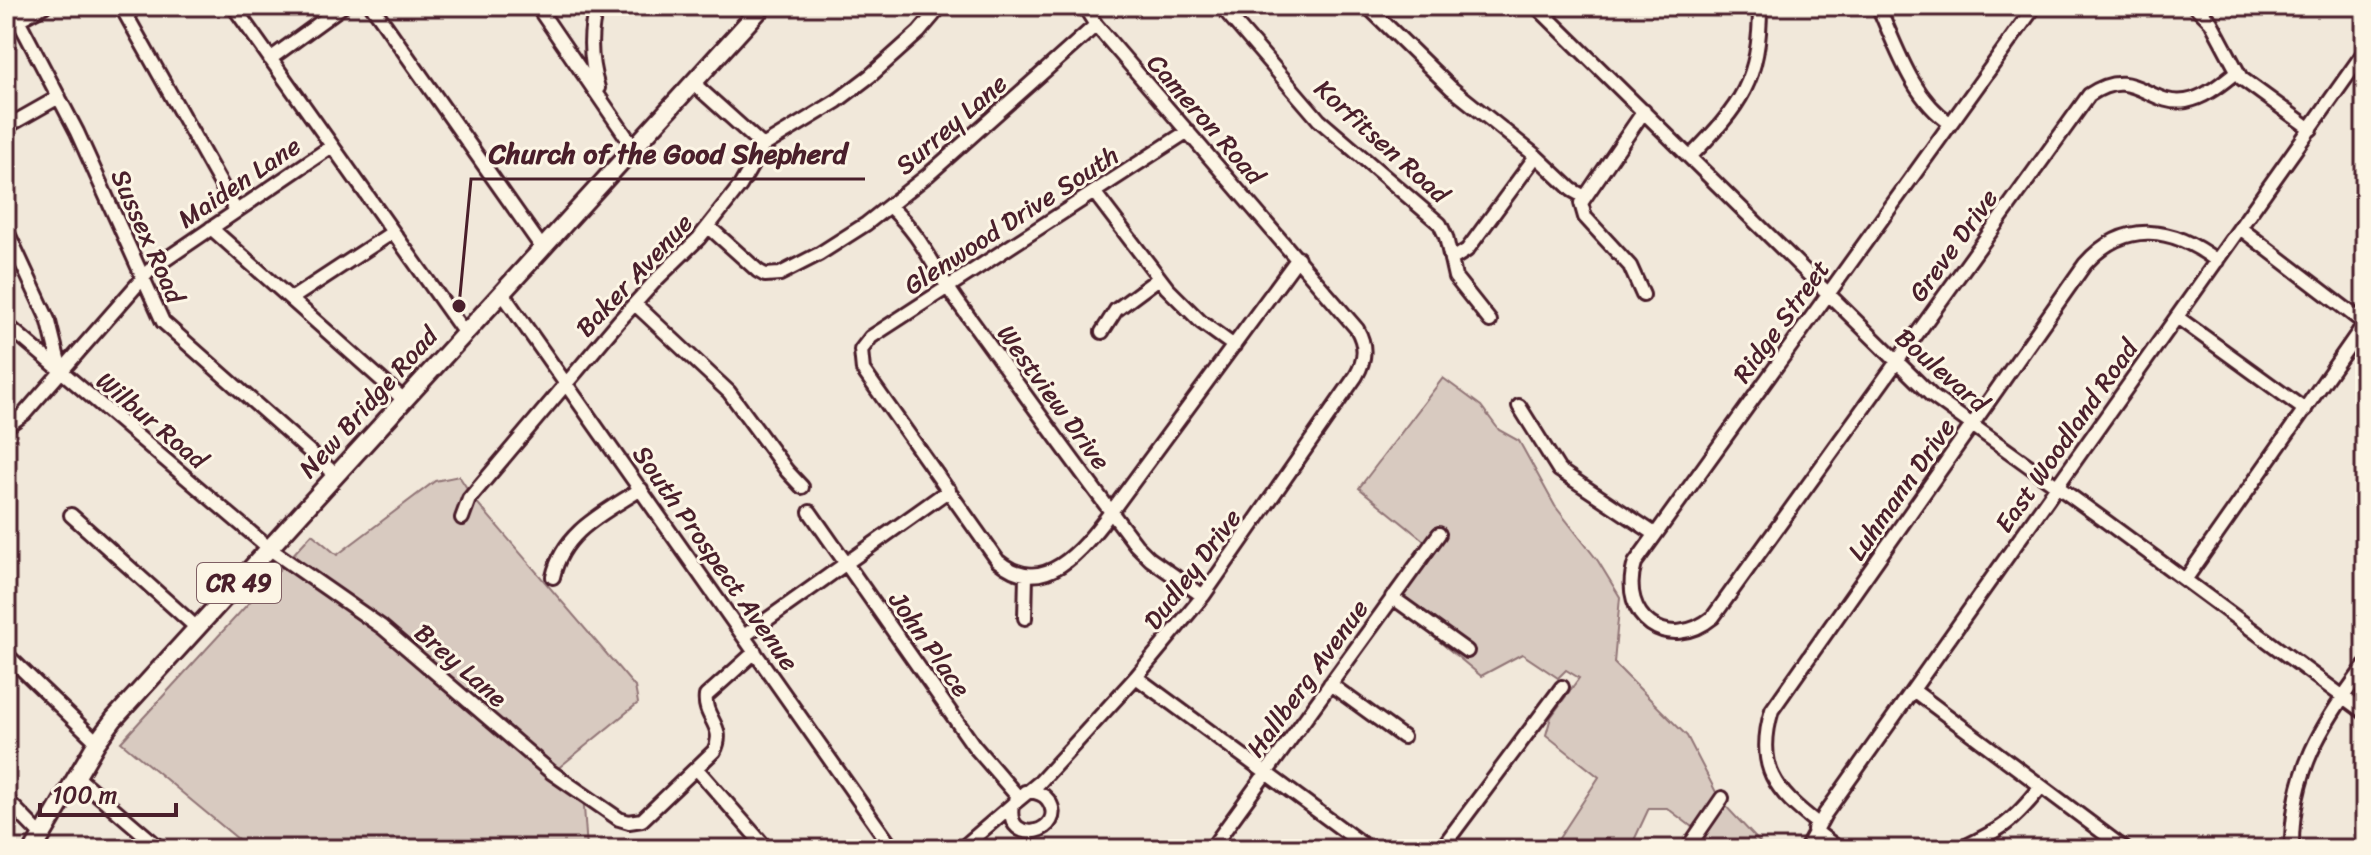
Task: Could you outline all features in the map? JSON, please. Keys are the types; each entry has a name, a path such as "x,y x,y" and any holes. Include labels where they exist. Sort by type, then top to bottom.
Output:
{"main road":[{"name":"New Bridge Road","path":"38,842 114,719 763,6"}],"street":[{"name":"Sussex Road","path":"11,6 93,166 157,312 172,332 335,474"},
{"path":"18,20 44,6"},
{"path":"121,6 236,211"},
{"path":"233,6 464,332"},
{"path":"270,59 343,6"},
{"path":"372,6 543,249"},
{"path":"537,6 634,148"},
{"path":"597,6 592,27 591,56 606,105"},
{"name":"Baker Avenue","path":"462,518 469,499 567,383 635,304 709,227 740,186 763,146 837,101 870,76 919,32 941,6"},
{"name":"Cameron Road","path":"1084,6 1096,25 1357,329 1364,350"},
{"name":"Korfitsen Road","path":"1221,6 1319,120 1440,224 1455,277 1490,321"},
{"path":"1367,6 1451,88 1583,196"},
{"name":"Boulevard","path":"1536,6 1932,396 2365,713"},
{"path":"1690,157 1730,115 1752,75 1760,41 1760,6"},
{"path":"1878,6 1921,95 1938,115 1950,123"},
{"name":"Ridge Street","path":"1701,627 1672,633 1653,625 1636,609 1630,591 1630,577 1635,563 2035,6"},
{"path":"2195,6 2211,22 2236,72 2263,96 2311,129"},
{"name":"Surrey Lane","path":"709,227 758,271 773,275 819,254 890,207 1096,25"},
{"name":"East Woodland Road","path":"1806,849 1816,827 2365,51"},
{"name":"Greve Drive","path":"1701,627 1713,617 2089,95 2107,86 2128,84 2165,99 2190,100 2236,72"},
{"path":"693,83 763,146"},
{"path":"6,127 59,97"},
{"path":"1643,295 1630,266 1585,217 1581,203 1644,111"},
{"name":"Glenwood Drive South","path":"949,490 863,370 861,350 871,337 1188,131"},
{"name":"Maiden Lane","path":"6,427 24,414 158,264 332,146"},
{"path":"1451,260 1467,250 1536,156"},
{"path":"1094,192 1159,278 1201,322 1234,346"},
{"name":"Westview Drive","path":"890,207 921,240 947,288 1111,512 1150,559 1203,596"},
{"path":"211,228 403,399"},
{"path":"2185,580 2364,322 2240,228"},
{"path":"6,229 49,322 61,371"},
{"path":"291,299 393,232"},
{"name":"Luhmann Drive","path":"1839,849 1787,800 1769,768 1766,738 1772,710 2085,264 2103,248 2131,235 2161,234 2189,241 2217,261"},
{"path":"744,636 949,490 998,561 1026,575 1056,569 1084,544 1111,512 1298,258"},
{"path":"1102,332 1116,310 1159,278"},
{"name":"South Prospect Avenue","path":"502,293 893,849"},
{"path":"635,304 729,392 780,463 802,487"},
{"path":"2177,317 2305,410"},
{"name":"Wilbur Road","path":"6,324 270,549"},
{"name":"Dudley Drive","path":"961,849 1040,782 1136,677 1203,596 1356,376 1364,350"},
{"path":"1519,406 1559,470 1655,534"},
{"path":"553,577 560,556 575,534 641,489"},
{"name":"John Place","path":"810,512 974,746 1019,798"},
{"path":"71,515 198,629"},
{"name":"Hallberg Avenue","path":"1211,849 1439,534"},
{"name":"Brey Lane","path":"270,549 382,627 551,772 619,819 629,822 642,820 696,768"},
{"path":"1025,618 1026,575"},
{"path":"1392,597 1467,651"},
{"path":"755,652 706,696 706,709 716,722 719,737 714,751 696,768 767,849"},
{"path":"6,654 97,742"},
{"path":"2292,849 2294,808 2312,745 2365,666"},
{"path":"1136,677 1369,849"},
{"path":"1330,684 1403,737"},
{"path":"1441,849 1562,687"},
{"path":"1913,690 2125,849"},
{"path":"77,777 161,849"},
{"path":"1960,849 2005,826 2041,787"},
{"path":"1687,849 1722,798"},
{"path":"6,799 38,842"}],"shaded area":[{"path":"1443,378 1481,406 1499,430 1519,441 1555,506 1598,561 1620,597 1614,663 1687,736 1720,800 1766,849 1721,849 1667,808 1649,808 1630,849 1552,849 1599,777 1546,735 1551,717 1579,678 1566,670 1558,678 1522,654 1481,676 1392,602 1434,549 1359,488"},
{"path":"459,476 474,499 635,687 638,703 556,770 583,793 587,849 250,849 121,742 312,534 337,555 435,481"}],"place":[{"name":"Church of the Good Shepherd","path":"459,306"}]}
